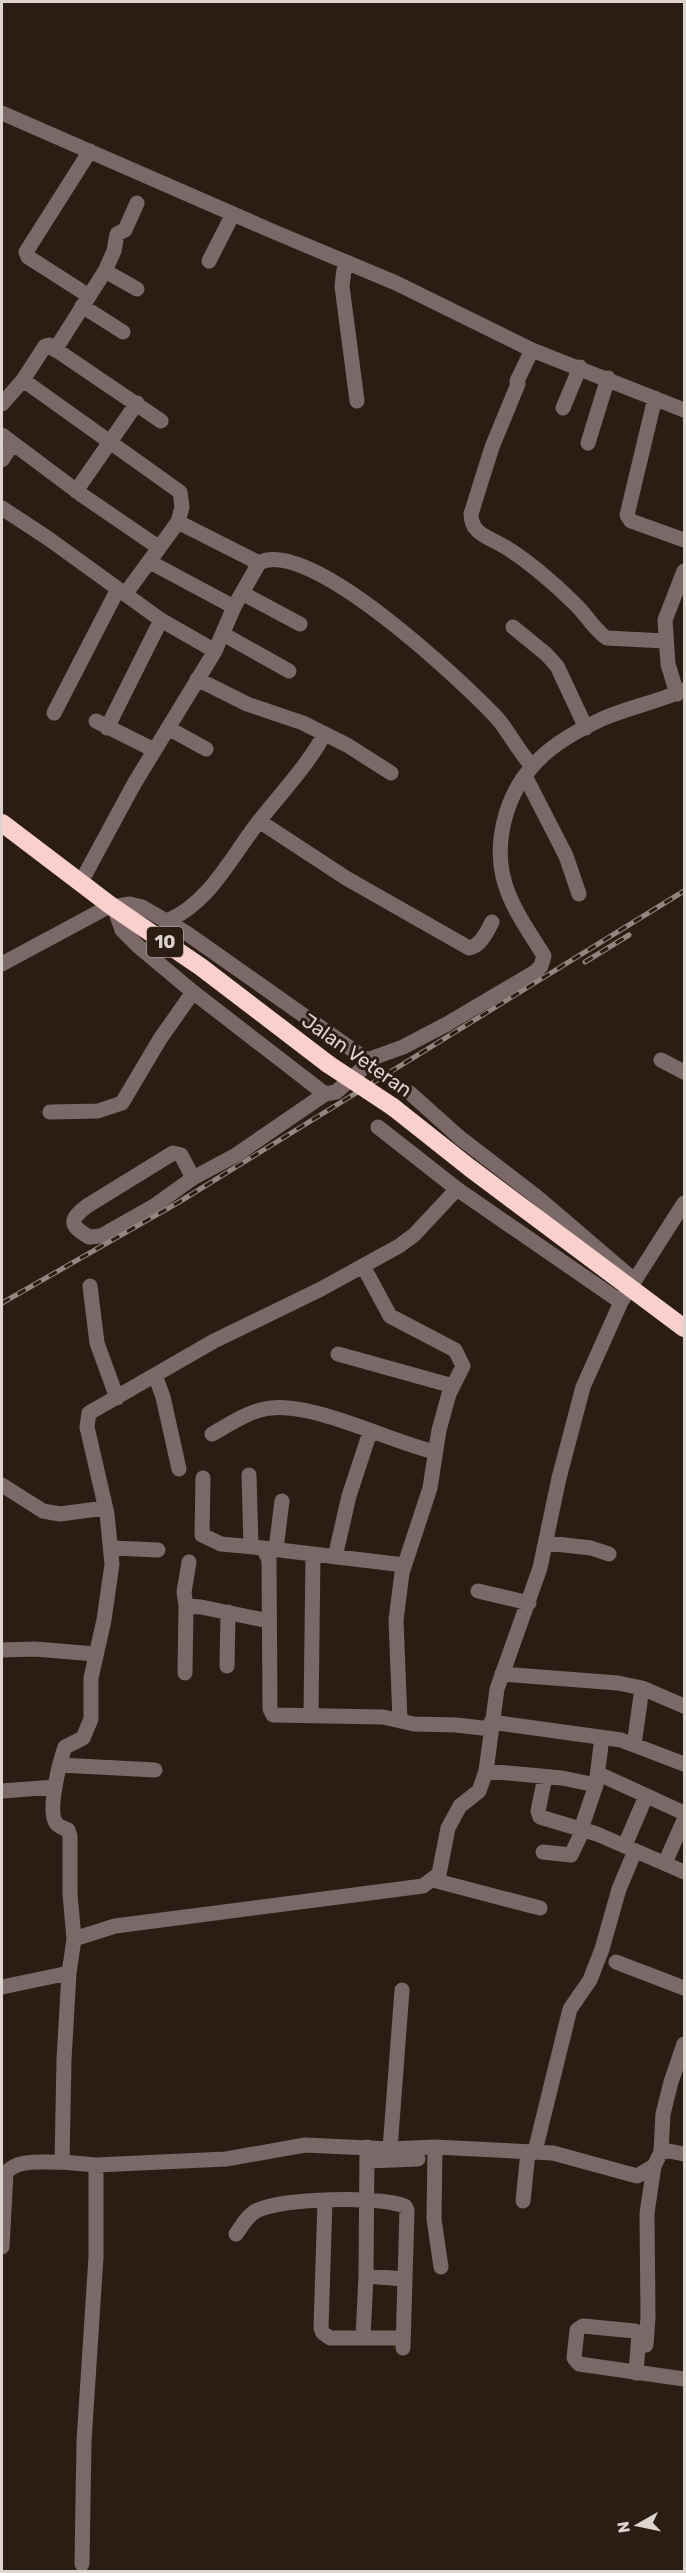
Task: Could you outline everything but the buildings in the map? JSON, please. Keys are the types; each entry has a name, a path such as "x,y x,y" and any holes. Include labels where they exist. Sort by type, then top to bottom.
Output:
{"highway":[{"name":"Jalan Veteran","path":"2,822 114,907 201,967 328,1064 393,1107 628,1290 684,1328"}],"street":[{"path":"2,113 396,282 532,350 609,378 684,410"},
{"path":"90,151 26,252 28,257 123,332"},
{"path":"55,350 105,271 114,251 117,234 125,230 137,203"},
{"path":"209,261 233,214"},
{"path":"349,262 344,270 342,286 357,401"},
{"path":"105,271 138,289"},
{"path":"2,404 23,380 45,346 51,345 55,350 161,421"},
{"path":"532,350 517,381 518,384 492,447 471,514 472,524 477,532 507,548 564,593 589,617 602,635 608,638 665,641"},
{"path":"563,408 580,367"},
{"path":"588,443 609,378"},
{"path":"23,380 180,492 182,507 178,522 158,547 150,562 122,591 54,713"},
{"path":"655,398 627,515 631,521 684,540"},
{"path":"76,490 137,403"},
{"path":"2,460 7,439 158,547"},
{"path":"2,508 161,620 215,651"},
{"path":"178,522 259,562 269,559 281,560 332,581 377,611 436,659 504,728 528,771 566,856 579,894"},
{"path":"150,562 300,624"},
{"path":"81,882 154,750 215,651 238,600 259,562"},
{"path":"193,1178 181,1155 173,1153 87,1206 75,1216 73,1222 75,1228 89,1237 101,1236 154,1206 193,1178 236,1155 325,1094 336,1092 361,1070 367,1059 403,1047 447,1024 535,972 541,966 544,956 511,897 500,860 505,816 528,771 546,754 603,718 681,692 668,664 665,641 666,613 684,571"},
{"path":"154,750 101,724 161,620"},
{"path":"513,627 557,666 586,728"},
{"path":"223,634 289,670"},
{"path":"197,679 247,704 303,723 346,745 391,773"},
{"path":"168,728 206,749"},
{"path":"168,921 186,913 194,906 310,758 324,735"},
{"path":"259,821 346,878 469,948 482,940 492,922"},
{"path":"2,964 86,918 114,907 130,904 142,906 168,921 367,1059"},
{"path":"114,907 122,930 193,992 325,1094"},
{"path":"50,1112 98,1112 122,1103 160,1039 193,992"},
{"path":"661,1060 684,1072"},
{"path":"410,1093 459,1137 537,1197 628,1290"},
{"path":"378,1126 457,1189 628,1290"},
{"path":"62,2162 69,1973 74,1940 69,1878 70,1836 68,1830 54,1821 55,1787 65,1747 83,1738 91,1719 90,1690 112,1564 112,1548 105,1508 86,1420 88,1413 214,1341 363,1266 414,1235 457,1189"},
{"path":"74,1940 81,1935 115,1926 423,1886 439,1874 448,1828 460,1806 479,1791 486,1771 491,1726 502,1674 529,1603 547,1543 559,1478 581,1394 628,1290 684,1203"},
{"path":"363,1266 390,1316 454,1350 463,1366 453,1386 439,1430 425,1504 404,1565 396,1620 400,1720"},
{"path":"90,1286 100,1354 116,1395"},
{"path":"338,1354 453,1386"},
{"path":"155,1375 163,1397 179,1469"},
{"path":"212,1434 240,1418 270,1407 305,1410 435,1452"},
{"path":"335,1557 349,1496 370,1432"},
{"path":"249,1475 271,1576 268,1620 270,1709 273,1715 383,1717 414,1724 491,1726 602,1737 634,1745 684,1764"},
{"path":"203,1478 202,1535 221,1544 263,1547 404,1565"},
{"path":"2,1485 43,1511 60,1514 105,1508"},
{"path":"263,1547 282,1501"},
{"path":"547,1543 591,1548 609,1554"},
{"path":"112,1548 158,1550"},
{"path":"311,1715 314,1554"},
{"path":"185,1673 186,1606 184,1592 189,1562"},
{"path":"478,1591 529,1603"},
{"path":"186,1606 268,1620"},
{"path":"227,1666 228,1612"},
{"path":"2,1650 35,1648 95,1654"},
{"path":"502,1674 618,1683 642,1689 684,1706"},
{"path":"634,1745 642,1689"},
{"path":"543,1852 571,1855 582,1829 597,1780 602,1737"},
{"path":"60,1765 155,1770"},
{"path":"486,1771 597,1780 646,1796 684,1813"},
{"path":"545,1777 539,1814 543,1818 582,1829 684,1872"},
{"path":"2,1791 55,1787"},
{"path":"523,2201 531,2152 570,2009 590,1980 602,1949 646,1796"},
{"path":"665,1863 684,1820"},
{"path":"433,1880 540,1908"},
{"path":"616,1962 684,1988"},
{"path":"2,1987 69,1973"},
{"path":"390,2149 402,1990"},
{"path":"639,2352 646,2346 648,2317 647,2213 654,2166 661,2152 663,2114 681,2064 684,2044"},
{"path":"2,2247 6,2173 14,2165 62,2162 96,2165 226,2159 305,2145 418,2159"},
{"path":"435,2147 434,2219 441,2267"},
{"path":"368,2154 390,2149 435,2147 531,2152 573,2158 637,2176 654,2166"},
{"path":"661,2152 684,2154"},
{"path":"363,2338 368,2154"},
{"path":"82,2564 84,2431 96,2257 96,2165"},
{"path":"236,2234 258,2210 325,2201 366,2201 401,2204 406,2207 403,2343 363,2338 330,2338 323,2333 321,2328 325,2201"},
{"path":"366,2277 405,2279"},
{"path":"636,2373 640,2335 635,2331 583,2326 577,2330 574,2358 576,2363 636,2373 684,2379"}],"railway":[{"path":"2,1303 179,1202 684,891"},
{"path":"585,962 629,935"}]}
